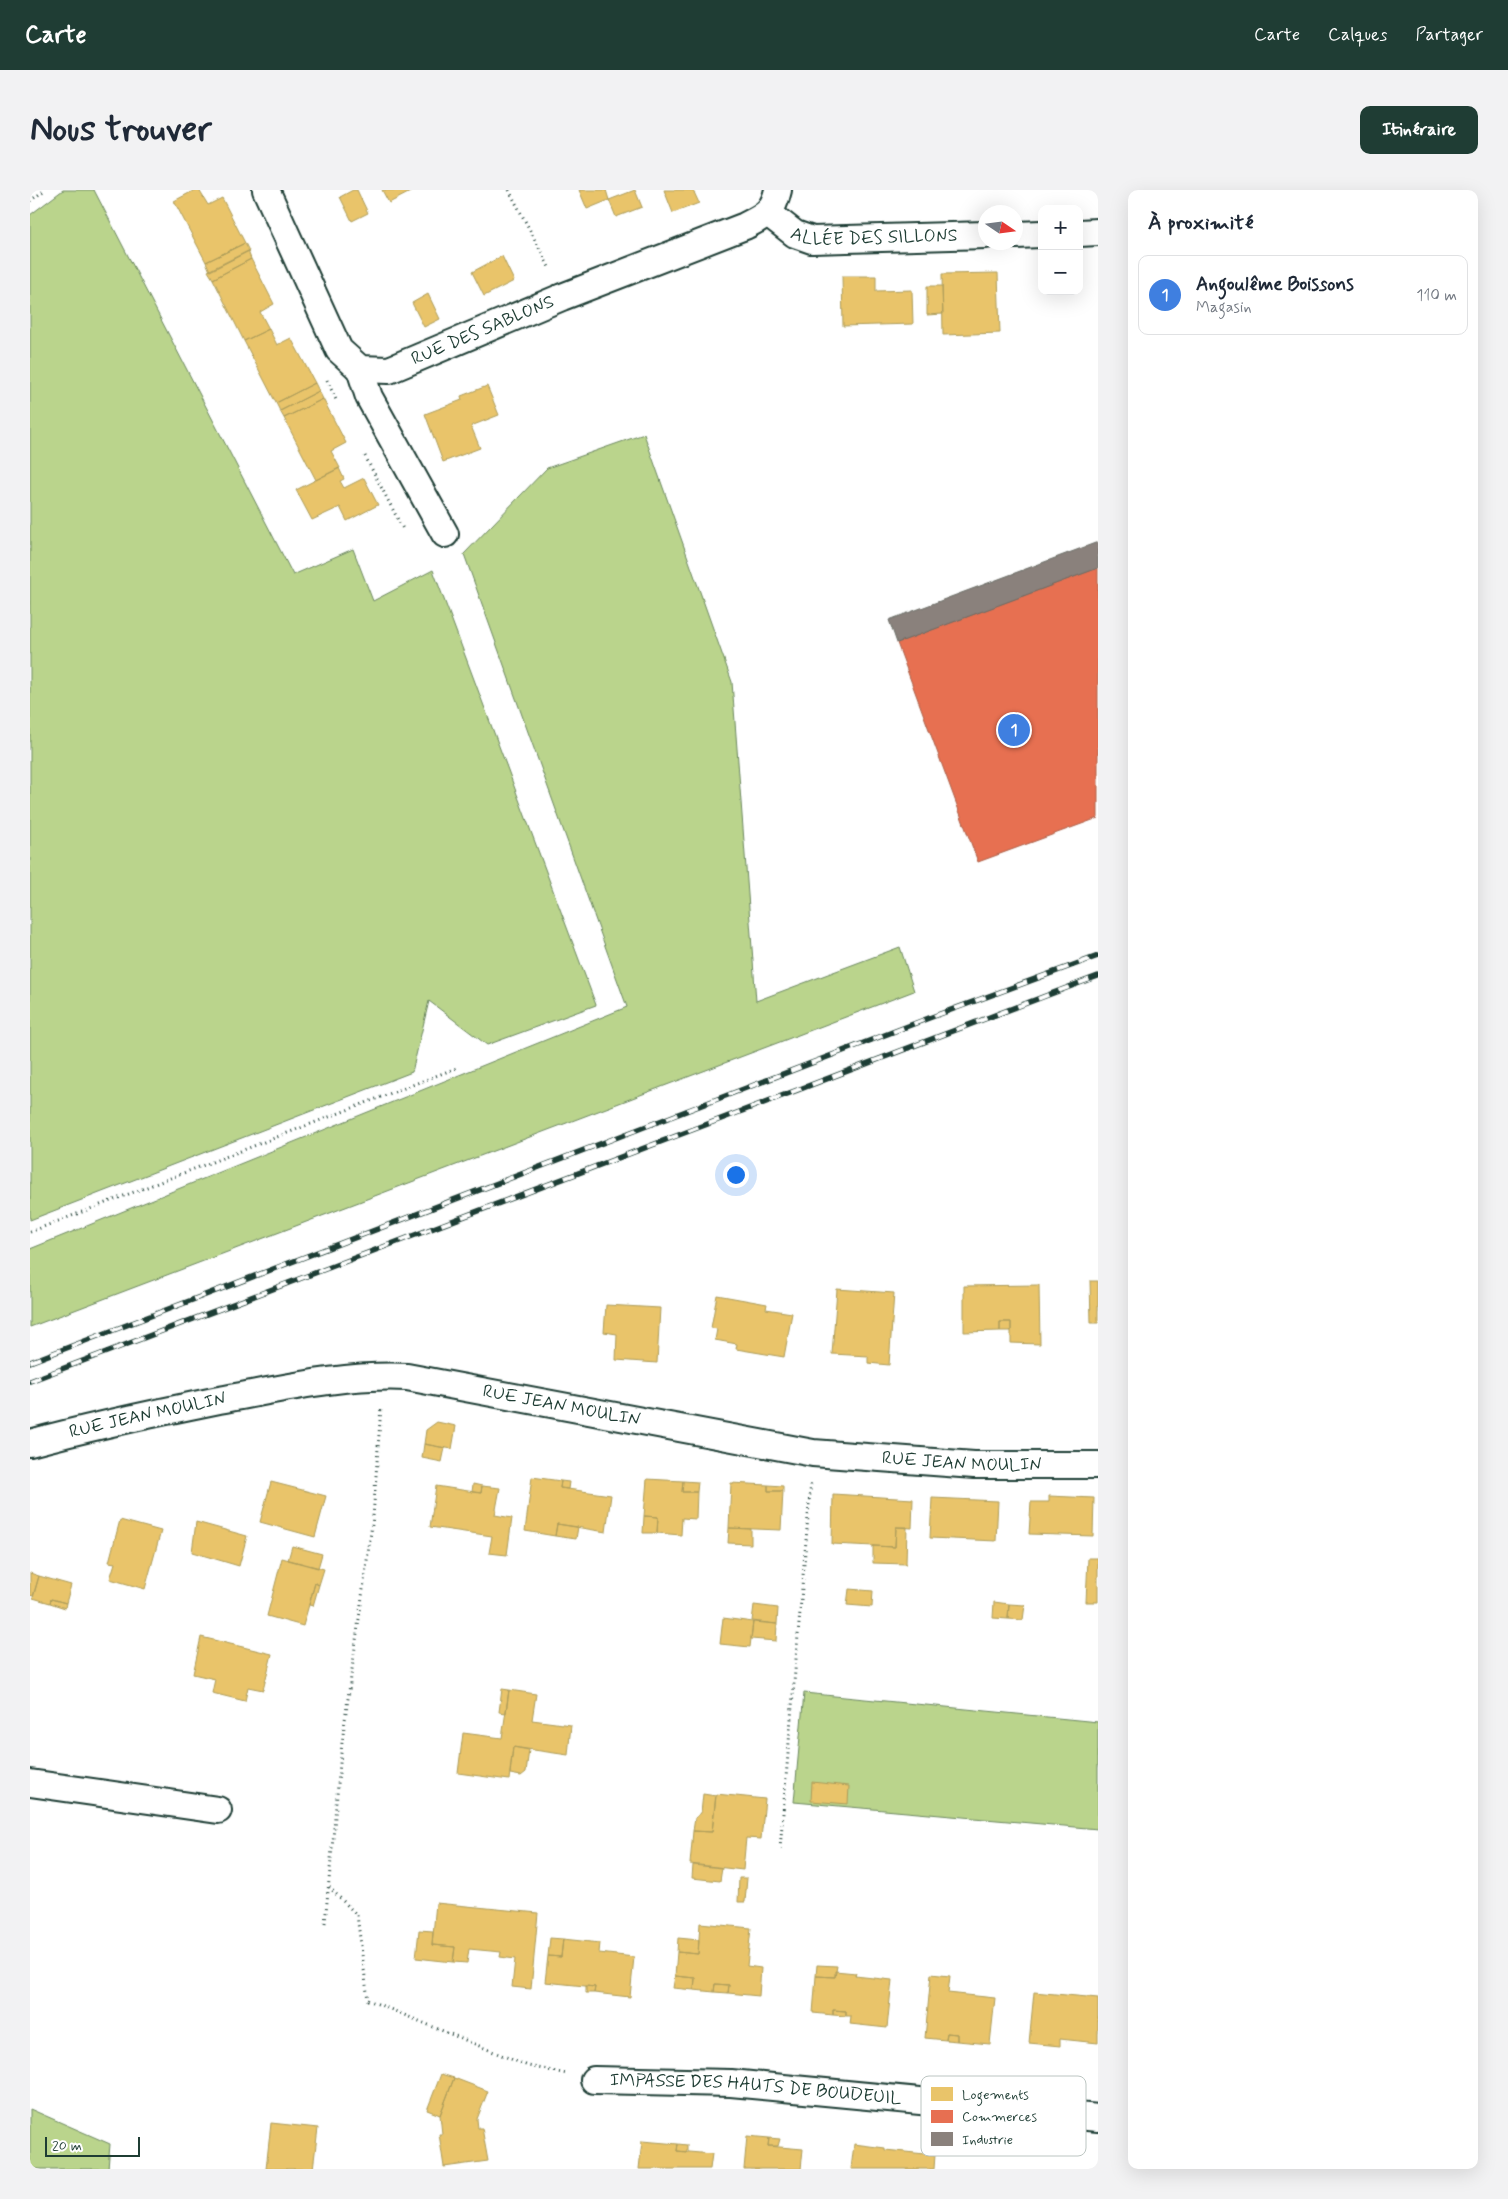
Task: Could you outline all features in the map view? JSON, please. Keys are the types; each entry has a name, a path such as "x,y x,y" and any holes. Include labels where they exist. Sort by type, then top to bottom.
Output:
{"street":[{"path":"266,190 338,350 360,369 369,396 445,534"},
{"name":"RUE DES SABLONS","path":"360,369 390,370 562,297 745,226 773,202"},
{"name":"ALLÉE DES SILLONS","path":"773,202 795,234 812,240 978,235"},
{"path":"1083,233 1098,232"},
{"path":"1023,234 1038,234"},
{"name":"RUE JEAN MOULIN","path":"30,1443 139,1415 280,1388 383,1376 407,1377 813,1453 974,1465 1098,1466"},
{"path":"30,1783 218,1810"},
{"name":"IMPASSE DES HAUTS DE BOUDEUIL","path":"594,2080 732,2083 921,2101"}],"path":[{"path":"30,202 45,190"},
{"path":"509,190 562,297"},
{"path":"30,1232 459,1068"},
{"path":"325,1923 342,1742 374,1517 383,1376"},
{"path":"780,1849 813,1453"},
{"path":"329,1887 357,1915 368,2000 528,2066 594,2080"}],"green space":[{"path":"63,190 94,190 293,575 353,549 373,601 433,570 596,1005 487,1045 429,1001 412,1072 30,1220 30,215"},
{"path":"644,434 732,682 756,1001 900,947 914,991 30,1327 30,1249 627,1007 464,554 547,468"},
{"path":"804,1693 1098,1722 1098,1829 794,1802"},
{"path":"30,2109 110,2144 108,2169 30,2169"}],"building: Logements":[{"path":"195,190 199,190 208,205 222,198 245,243 206,262 174,201"},
{"path":"353,190 357,190 368,213 352,221 340,197"},
{"path":"382,190 414,190 389,203"},
{"path":"579,190 606,190 609,200 587,209"},
{"path":"635,190 642,207 616,217 609,200"},
{"path":"664,190 693,190 699,203 673,213"},
{"path":"245,243 249,251 210,271 206,262"},
{"path":"248,251 251,259 213,279 208,271"},
{"path":"502,256 514,281 484,296 472,272"},
{"path":"251,259 274,304 260,312 269,329 244,341 213,279"},
{"path":"998,273 1000,333 943,335 942,274"},
{"path":"842,276 876,276 876,291 912,290 913,324 843,326"},
{"path":"927,286 942,286 943,314 927,315"},
{"path":"428,294 440,319 424,327 412,303"},
{"path":"269,329 277,345 291,338 315,383 276,403 244,341"},
{"path":"315,383 319,391 280,411 276,403"},
{"path":"487,386 499,415 471,426 480,448 443,462 425,414 462,400 461,396"},
{"path":"319,391 323,399 284,418 280,411"},
{"path":"323,399 346,443 331,451 340,468 316,480 284,418"},
{"path":"339,468 344,479 340,481 344,488 364,478 378,505 347,521 340,507 312,520 296,490"},
{"path":"1090,1281 1098,1281 1098,1323 1091,1323"},
{"path":"1039,1285 1040,1344 1011,1343 1011,1322 1000,1322 1000,1331 964,1332 964,1286"},
{"path":"837,1289 894,1293 889,1365 868,1363 868,1356 832,1354"},
{"path":"717,1295 767,1304 766,1309 792,1313 784,1357 736,1349 737,1344 715,1340 717,1329 711,1328"},
{"path":"606,1305 660,1308 657,1363 616,1360 617,1334 604,1332"},
{"path":"1000,1322 1011,1322 1011,1331 1000,1331"},
{"path":"437,1422 456,1426 452,1449 424,1444 426,1430"},
{"path":"424,1444 445,1448 442,1462 422,1458"},
{"path":"532,1477 561,1481 560,1488 611,1495 606,1532 557,1524 555,1536 525,1531"},
{"path":"647,1479 683,1481 682,1492 697,1492 696,1519 682,1518 681,1535 657,1533 658,1517 644,1516"},
{"path":"561,1481 569,1482 568,1489 560,1488"},
{"path":"683,1481 698,1482 697,1492 682,1492"},
{"path":"271,1482 326,1496 315,1537 260,1522"},
{"path":"731,1483 768,1485 768,1491 783,1491 781,1530 729,1528"},
{"path":"473,1484 482,1486 481,1493 472,1492"},
{"path":"768,1485 783,1486 783,1491 768,1491"},
{"path":"436,1486 481,1493 482,1486 500,1488 495,1515 512,1518 507,1555 489,1553 492,1536 430,1527"},
{"path":"833,1494 913,1499 912,1528 896,1527 895,1547 832,1544"},
{"path":"1049,1496 1094,1498 1093,1536 1029,1534 1031,1502 1049,1502"},
{"path":"932,1498 998,1501 996,1541 930,1538"},
{"path":"644,1516 658,1517 657,1533 643,1533"},
{"path":"120,1520 161,1531 145,1589 110,1579 115,1563 109,1562"},
{"path":"196,1522 247,1536 239,1566 192,1552"},
{"path":"557,1524 578,1527 576,1539 555,1536"},
{"path":"896,1527 907,1527 906,1564 873,1563 873,1546 895,1547"},
{"path":"729,1528 751,1529 751,1544 728,1543"},
{"path":"292,1546 322,1554 318,1568 288,1560"},
{"path":"282,1558 324,1569 319,1585 315,1583 303,1626 267,1616"},
{"path":"1088,1558 1098,1558 1098,1602 1086,1602"},
{"path":"30,1573 39,1576 33,1596 30,1595"},
{"path":"39,1576 71,1585 66,1603 51,1599 50,1603 33,1598"},
{"path":"315,1583 319,1585 313,1606 309,1605"},
{"path":"849,1589 873,1591 872,1607 847,1605"},
{"path":"51,1599 66,1603 65,1608 50,1603"},
{"path":"994,1602 1009,1604 1008,1619 993,1618"},
{"path":"1009,1604 1025,1605 1023,1620 1008,1619"},
{"path":"754,1605 778,1608 777,1624 752,1621"},
{"path":"723,1618 753,1622 750,1647 720,1644"},
{"path":"753,1622 777,1624 776,1641 751,1639"},
{"path":"201,1637 272,1654 263,1690 248,1687 245,1701 212,1693 215,1679 193,1674"},
{"path":"502,1689 509,1690 506,1713 499,1712"},
{"path":"509,1690 536,1694 532,1720 571,1725 568,1755 513,1747 509,1780 458,1773 463,1733 502,1738"},
{"path":"513,1747 529,1750 526,1772 521,1776 510,1774"},
{"path":"812,1782 849,1786 848,1804 811,1801"},
{"path":"703,1794 716,1796 712,1832 693,1831 695,1818 701,1813"},
{"path":"716,1794 765,1799 761,1839 746,1838 743,1870 690,1864 693,1831 712,1832"},
{"path":"693,1865 722,1868 720,1881 692,1878"},
{"path":"739,1878 747,1878 745,1902 738,1902"},
{"path":"436,1903 538,1913 531,1989 512,1987 515,1959 500,1957 501,1952 469,1949 467,1963 453,1962 455,1947 432,1945"},
{"path":"700,1923 751,1928 747,1966 761,1968 759,1996 728,1993 729,1985 715,1984 714,1992 694,1990 695,1978 675,1976 677,1952 698,1954"},
{"path":"419,1930 433,1931 432,1945 455,1947 453,1962 416,1958"},
{"path":"550,1938 563,1939 561,1957 548,1956"},
{"path":"678,1938 699,1940 698,1954 677,1952"},
{"path":"563,1939 600,1943 599,1953 634,1957 630,1997 594,1993 595,1987 545,1982 548,1956 561,1957"},
{"path":"817,1965 837,1966 835,1977 816,1976"},
{"path":"835,1971 856,1973 855,1976 892,1980 887,2028 850,2024 851,2016 846,2016 846,2011 833,2010 833,2015 813,2013 816,1976 835,1977"},
{"path":"931,1974 950,1976 948,1993 995,1998 990,2044 957,2041 957,2034 947,2033 946,2040 925,2038"},
{"path":"675,1976 695,1978 694,1990 673,1988"},
{"path":"715,1984 729,1985 728,1993 714,1992"},
{"path":"586,1986 595,1987 594,1993 586,1993"},
{"path":"1034,1992 1098,1998 1098,2043 1060,2039 1060,2046 1029,2043"},
{"path":"833,2010 846,2011 846,2016 833,2015"},
{"path":"947,2033 957,2034 957,2041 946,2040"},
{"path":"441,2074 454,2078 440,2115 427,2110"},
{"path":"454,2078 488,2091 477,2119 478,2128 482,2128 488,2161 444,2167 439,2134 442,2134 440,2115"},
{"path":"271,2123 318,2128 313,2169 266,2169"},
{"path":"747,2136 769,2138 768,2146 803,2149 801,2169 744,2169"},
{"path":"769,2138 780,2139 778,2146 768,2146"},
{"path":"642,2141 678,2144 677,2151 712,2154 710,2169 639,2169"},
{"path":"678,2144 687,2145 687,2152 677,2151"},
{"path":"854,2144 885,2148 885,2150 921,2154 921,2156 935,2156 934,2169 851,2169"}],"building: Commerces":[{"path":"1098,568 1098,818 978,862 897,643"}],"building: Industrie":[{"path":"1098,542 1098,568 897,643 889,620"}],"railway":[{"path":"30,1362 929,1018 1098,956"},
{"path":"30,1381 1098,976"}],"place":[{"name":"Angoulême Boissons","path":"1014,730"}]}
